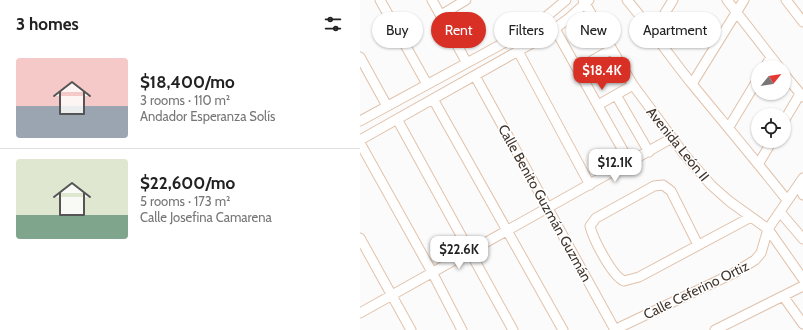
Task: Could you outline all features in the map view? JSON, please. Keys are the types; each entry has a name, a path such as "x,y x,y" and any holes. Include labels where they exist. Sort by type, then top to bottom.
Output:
{"street":[{"path":"380,0 427,84"},
{"path":"432,0 439,12"},
{"path":"446,12 466,0"},
{"path":"360,121 534,25 566,0"},
{"path":"627,0 637,12"},
{"path":"666,12 673,0"},
{"path":"727,0 773,60"},
{"path":"692,84 744,0"},
{"path":"786,0 803,22"},
{"path":"558,26 586,1"},
{"name":"Avenida León II","path":"586,1 633,85 672,138 711,185 768,229 803,279"},
{"path":"558,34 630,163"},
{"path":"459,48 467,63"},
{"path":"360,140 523,48"},
{"path":"666,48 692,84 759,163 788,200"},
{"path":"578,69 612,49"},
{"path":"518,51 590,185"},
{"path":"360,57 388,106"},
{"name":"Calle Benito Guzmán Guzmán","path":"475,76 614,330"},
{"path":"791,83 801,95 791,110"},
{"path":"598,105 633,85"},
{"path":"729,127 751,91"},
{"path":"616,95 649,152"},
{"path":"433,98 563,330"},
{"path":"397,119 513,330"},
{"path":"360,313 432,272 548,210 672,138"},
{"path":"360,143 432,272 462,330"},
{"path":"759,163 768,148"},
{"path":"801,181 803,195"},
{"name":"Calle Ceferino Ortiz","path":"614,330 734,273 755,260 761,253 768,229 801,181"},
{"path":"698,245 671,192 663,185 654,186 596,218 590,226 594,238 616,275 624,281 639,277 751,217"},
{"path":"780,212 803,239"},
{"path":"360,238 411,330"},
{"path":"721,329 803,286"},
{"path":"783,296 803,324"}]}
